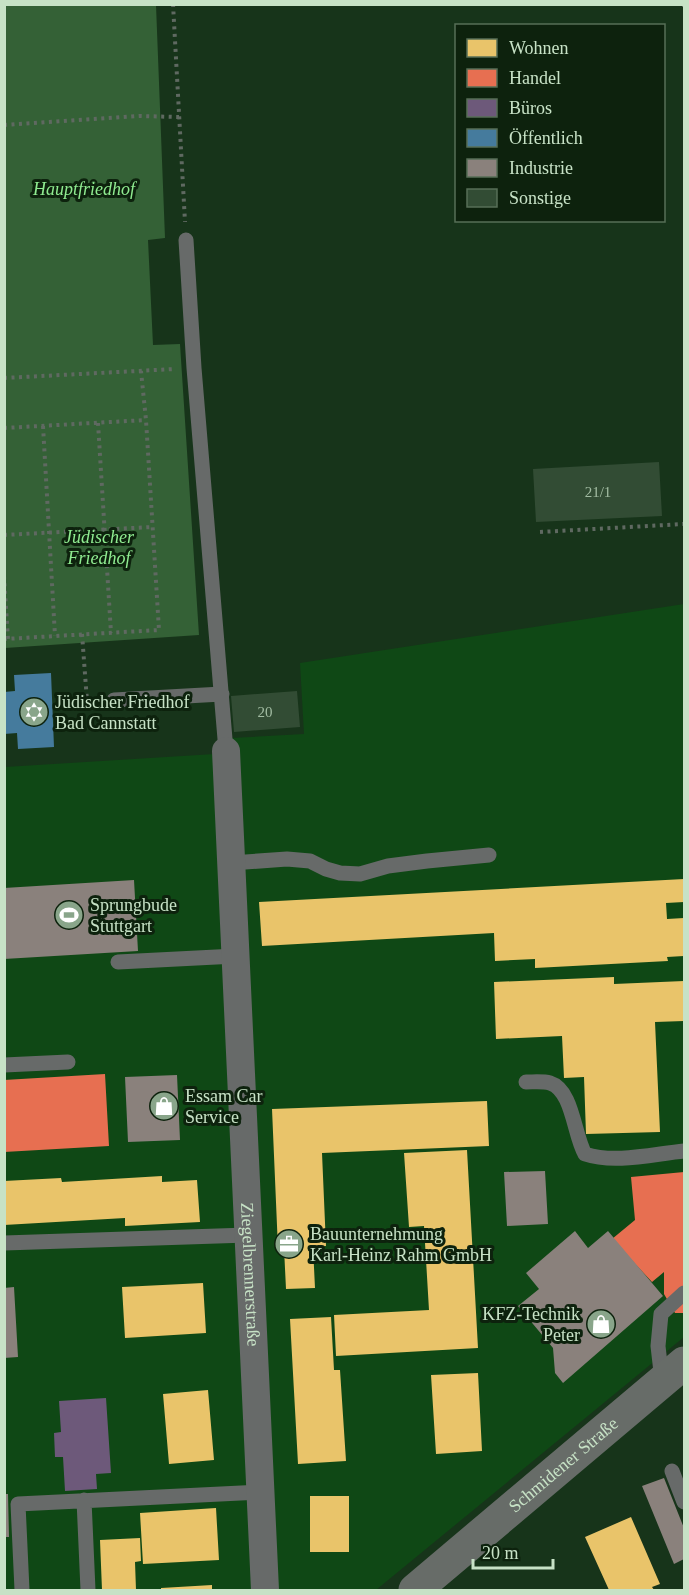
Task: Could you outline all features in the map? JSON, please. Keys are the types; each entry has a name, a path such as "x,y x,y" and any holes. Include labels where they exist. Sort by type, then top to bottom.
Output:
{"main road":[{"name":"Schmidener Straße","path":"414,1590 673,1372"}],"street":[{"name":"Ziegelbrennerstraße","path":"226,751 265,1590"}],"lane":[{"path":"186,240 194,368 226,751"},
{"path":"114,700 222,694"},
{"path":"231,863 287,859 309,861 340,873 360,874 388,866 489,855"},
{"path":"118,962 236,956"},
{"path":"4,1065 68,1062"},
{"path":"526,1082 552,1083 562,1093 568,1102 585,1154 596,1158 620,1158 684,1150"},
{"path":"4,1243 248,1235"},
{"path":"673,1372 658,1346 661,1314 684,1293"},
{"path":"672,1471 684,1502"},
{"path":"22,1590 18,1504 260,1492"},
{"path":"84,1500 88,1590"}],"path":[{"path":"173,4 186,240"},
{"path":"4,125 139,116 179,117"},
{"path":"4,378 194,368"},
{"path":"4,576 6,639 159,630 141,371"},
{"path":"4,428 146,420"},
{"path":"98,423 111,633"},
{"path":"43,426 55,636"},
{"path":"540,532 684,524"},
{"path":"4,535 152,527"},
{"path":"82,634 87,701 114,700"}],"shaded area":[{"path":"684,604 684,1337 376,1590 5,1590 5,767 231,753 231,738 304,734 300,663"}],"green space":[{"path":"5,4 156,5 165,238 148,240 153,345 180,344 199,635 5,648"}],"building: Wohnen":[{"path":"684,879 684,902 666,903 667,919 684,918 684,956 667,957 668,961 535,968 535,959 495,961 494,933 262,946 259,902"},
{"path":"614,977 614,984 684,981 684,1021 655,1022 660,1132 586,1134 584,1077 564,1078 562,1036 496,1039 494,982"},
{"path":"487,1101 489,1146 322,1153 326,1246 313,1247 315,1288 286,1289 284,1248 278,1249 272,1109"},
{"path":"467,1150 478,1348 336,1356 334,1315 429,1310 424,1226 409,1227 404,1153"},
{"path":"162,1176 162,1182 197,1180 200,1222 125,1226 125,1218 4,1225 4,1181 61,1178 62,1182"},
{"path":"203,1283 206,1333 125,1338 122,1287"},
{"path":"331,1317 334,1370 340,1370 346,1461 298,1464 290,1319"},
{"path":"478,1373 482,1451 436,1454 431,1375"},
{"path":"208,1390 214,1460 169,1464 163,1394"},
{"path":"310,1496 349,1496 349,1552 310,1552"},
{"path":"216,1508 219,1560 143,1564 140,1513"},
{"path":"631,1517 660,1584 652,1587 654,1590 609,1590 585,1537"},
{"path":"140,1538 141,1561 135,1562 136,1590 102,1590 100,1540"},
{"path":"212,1585 212,1590 161,1590 161,1588"}],"building: Handel":[{"path":"105,1074 109,1146 4,1152 4,1080"},
{"path":"684,1172 684,1313 675,1313 664,1294 664,1272 652,1282 612,1239 635,1220 631,1177"}],"building: Büros":[{"path":"106,1398 111,1473 96,1474 97,1489 65,1491 63,1457 55,1457 54,1433 61,1432 59,1401"}],"building: Öffentlich":[{"name":"Jüdischer Friedhof Bad Cannstatt","path":"51,673 54,747 18,749 17,733 4,734 4,692 15,691 14,675"}],"building: Industrie":[{"path":"134,880 138,951 4,959 4,888"},
{"path":"177,1075 180,1140 128,1142 125,1077"},
{"path":"545,1171 548,1224 507,1226 504,1172"},
{"path":"575,1231 588,1248 608,1231 663,1296 563,1383 555,1373 553,1348 518,1306 539,1289 526,1273"},
{"path":"14,1287 18,1357 4,1358 4,1288"},
{"path":"664,1478 684,1528 684,1559 674,1564 642,1486"},
{"path":"4,1494 8,1494 9,1537 4,1537"}],"building: Sonstige":[{"path":"659,462 662,516 536,522 533,469"},
{"path":"297,691 300,727 234,732 231,696"}],"place":[{"name":"Jüdischer Friedhof Bad Cannstatt","path":"34,712"},
{"name":"Sprungbude Stuttgart","path":"69,915"},
{"name":"Essam Car Service","path":"164,1106"},
{"name":"Bauunternehmung Karl-Heinz Rahm GmbH","path":"289,1244"},
{"name":"KFZ-Technik Peter","path":"601,1324"}],"park label":[{"name":"Hauptfriedhof","path":"84,189"},
{"name":"Jüdischer Friedhof","path":"99,547"}]}
